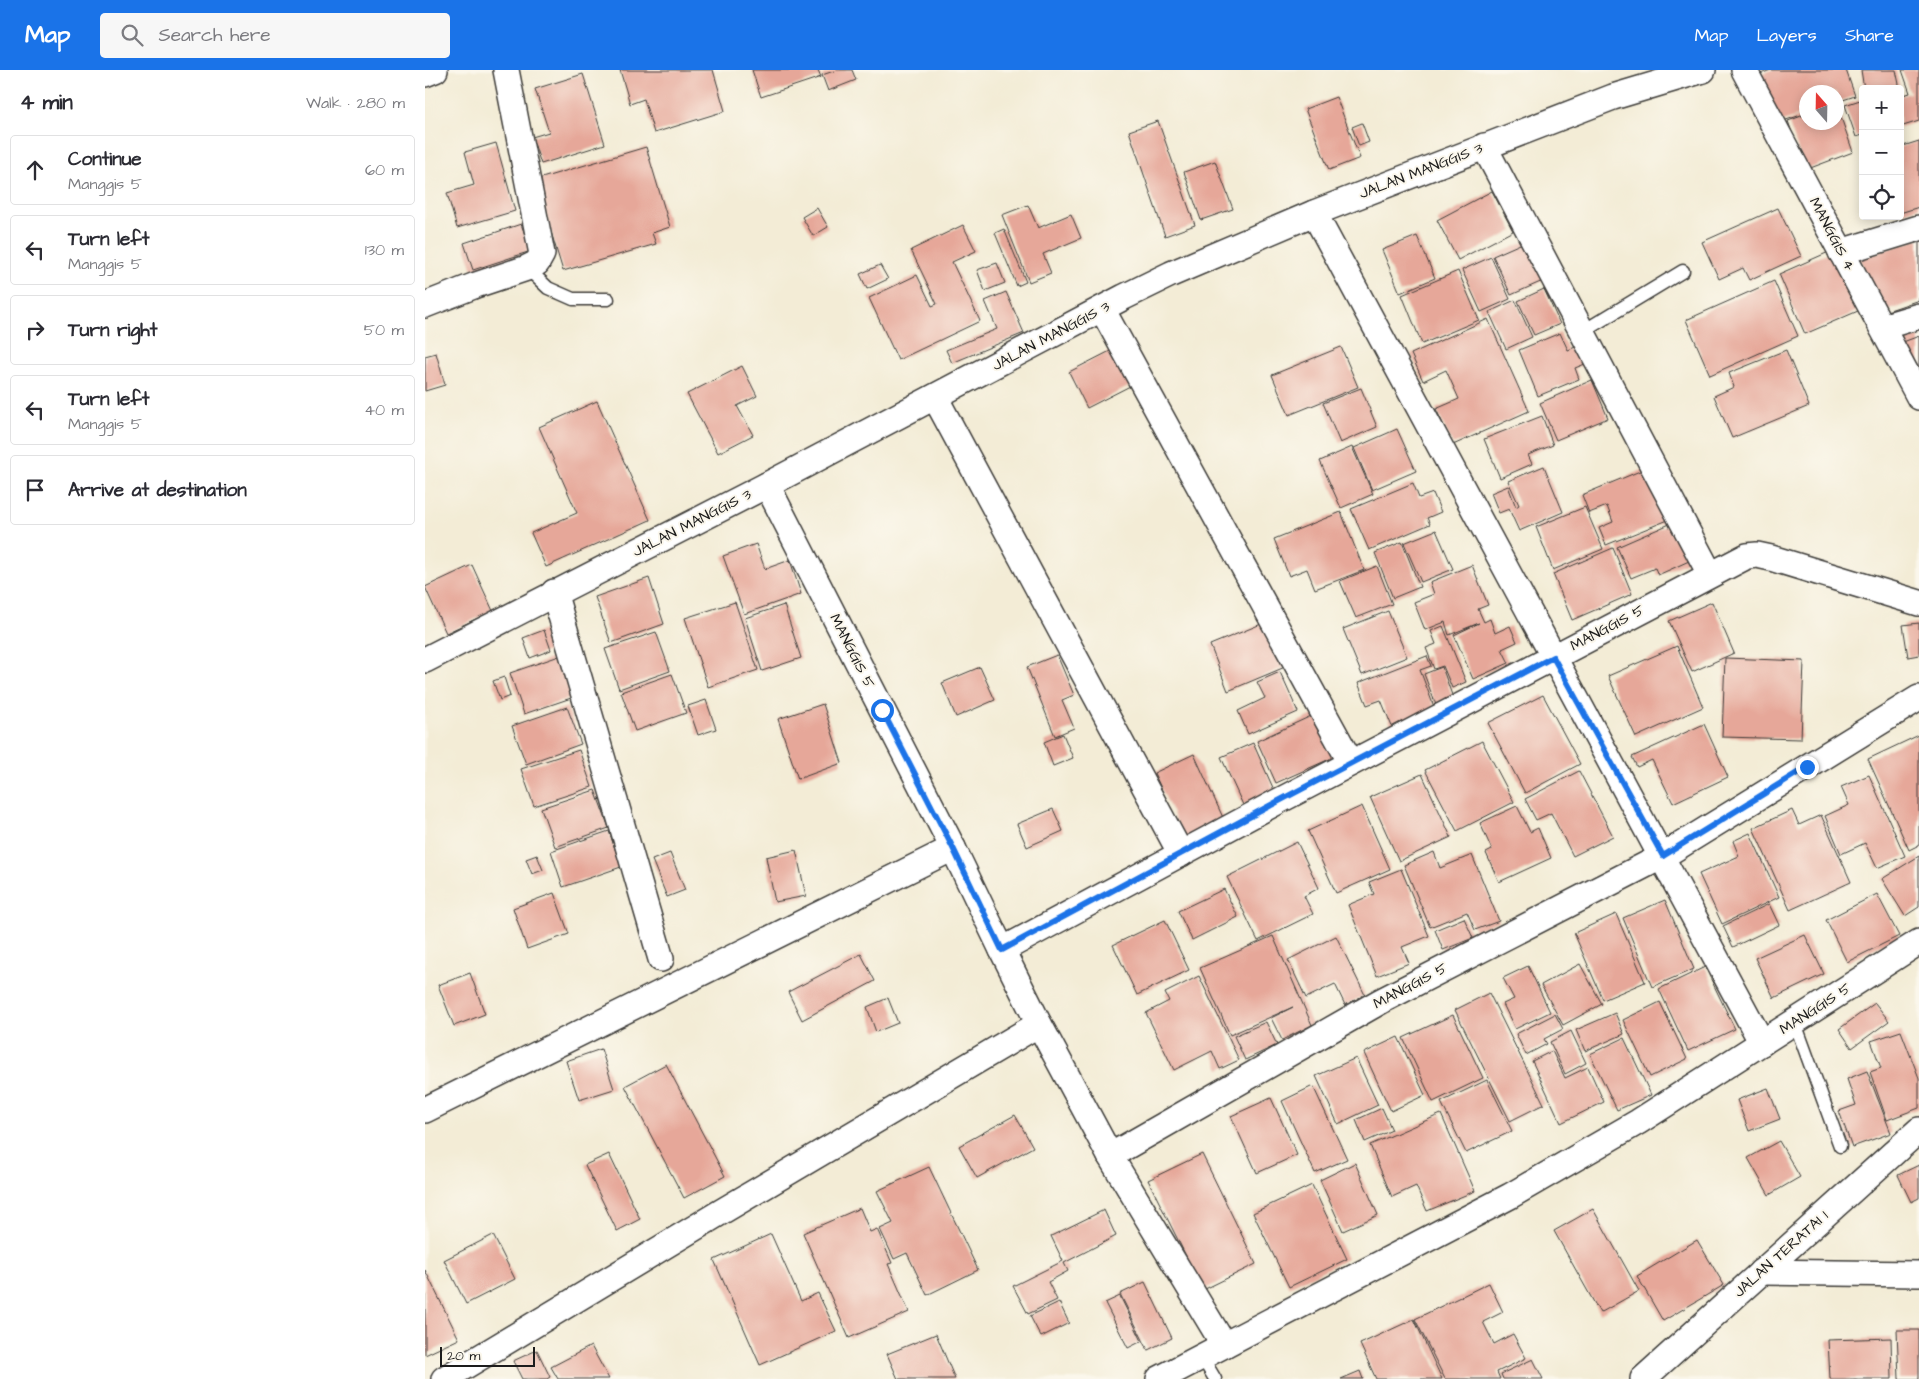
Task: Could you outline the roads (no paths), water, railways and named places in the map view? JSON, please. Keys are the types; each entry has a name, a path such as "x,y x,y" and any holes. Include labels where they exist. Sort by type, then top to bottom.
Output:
{"street":[{"path":"425,74 435,70"},
{"path":"425,305 527,268 537,263 542,254 505,70"},
{"name":"JALAN MANGGIS 3","path":"425,660 554,592 767,485 1171,274 1314,213 1484,146 1613,97 1703,70"},
{"name":"MANGGIS 4","path":"1744,70 1919,397"},
{"path":"1484,146 1710,574"},
{"path":"1314,213 1553,657 1663,856 1762,1043"},
{"path":"1841,252 1919,228"},
{"path":"1102,309 1351,764"},
{"path":"1882,328 1919,316"},
{"path":"935,397 1181,854"},
{"name":"MANGGIS 5","path":"767,485 953,848 1002,950 1747,556 1757,555 1919,603"},
{"path":"554,592 661,959"},
{"name":"MANGGIS 5","path":"1110,1156 1381,1000 1663,856 1919,698"},
{"path":"425,1110 953,848"},
{"name":"MANGGIS 5","path":"1159,1379 1510,1196 1638,1122 1919,942"},
{"path":"1002,950 1039,1024 1110,1156 1224,1345"},
{"path":"444,1379 730,1206 1039,1024"},
{"name":"JALAN TERATAI 1","path":"1643,1379 1919,1130"},
{"path":"1761,1272 1919,1274"}],"lane":[{"path":"527,268 548,288 573,299 608,299"},
{"path":"1582,332 1683,271"},
{"path":"1795,1023 1840,1146"},
{"path":"1202,1357 1215,1379"}]}
